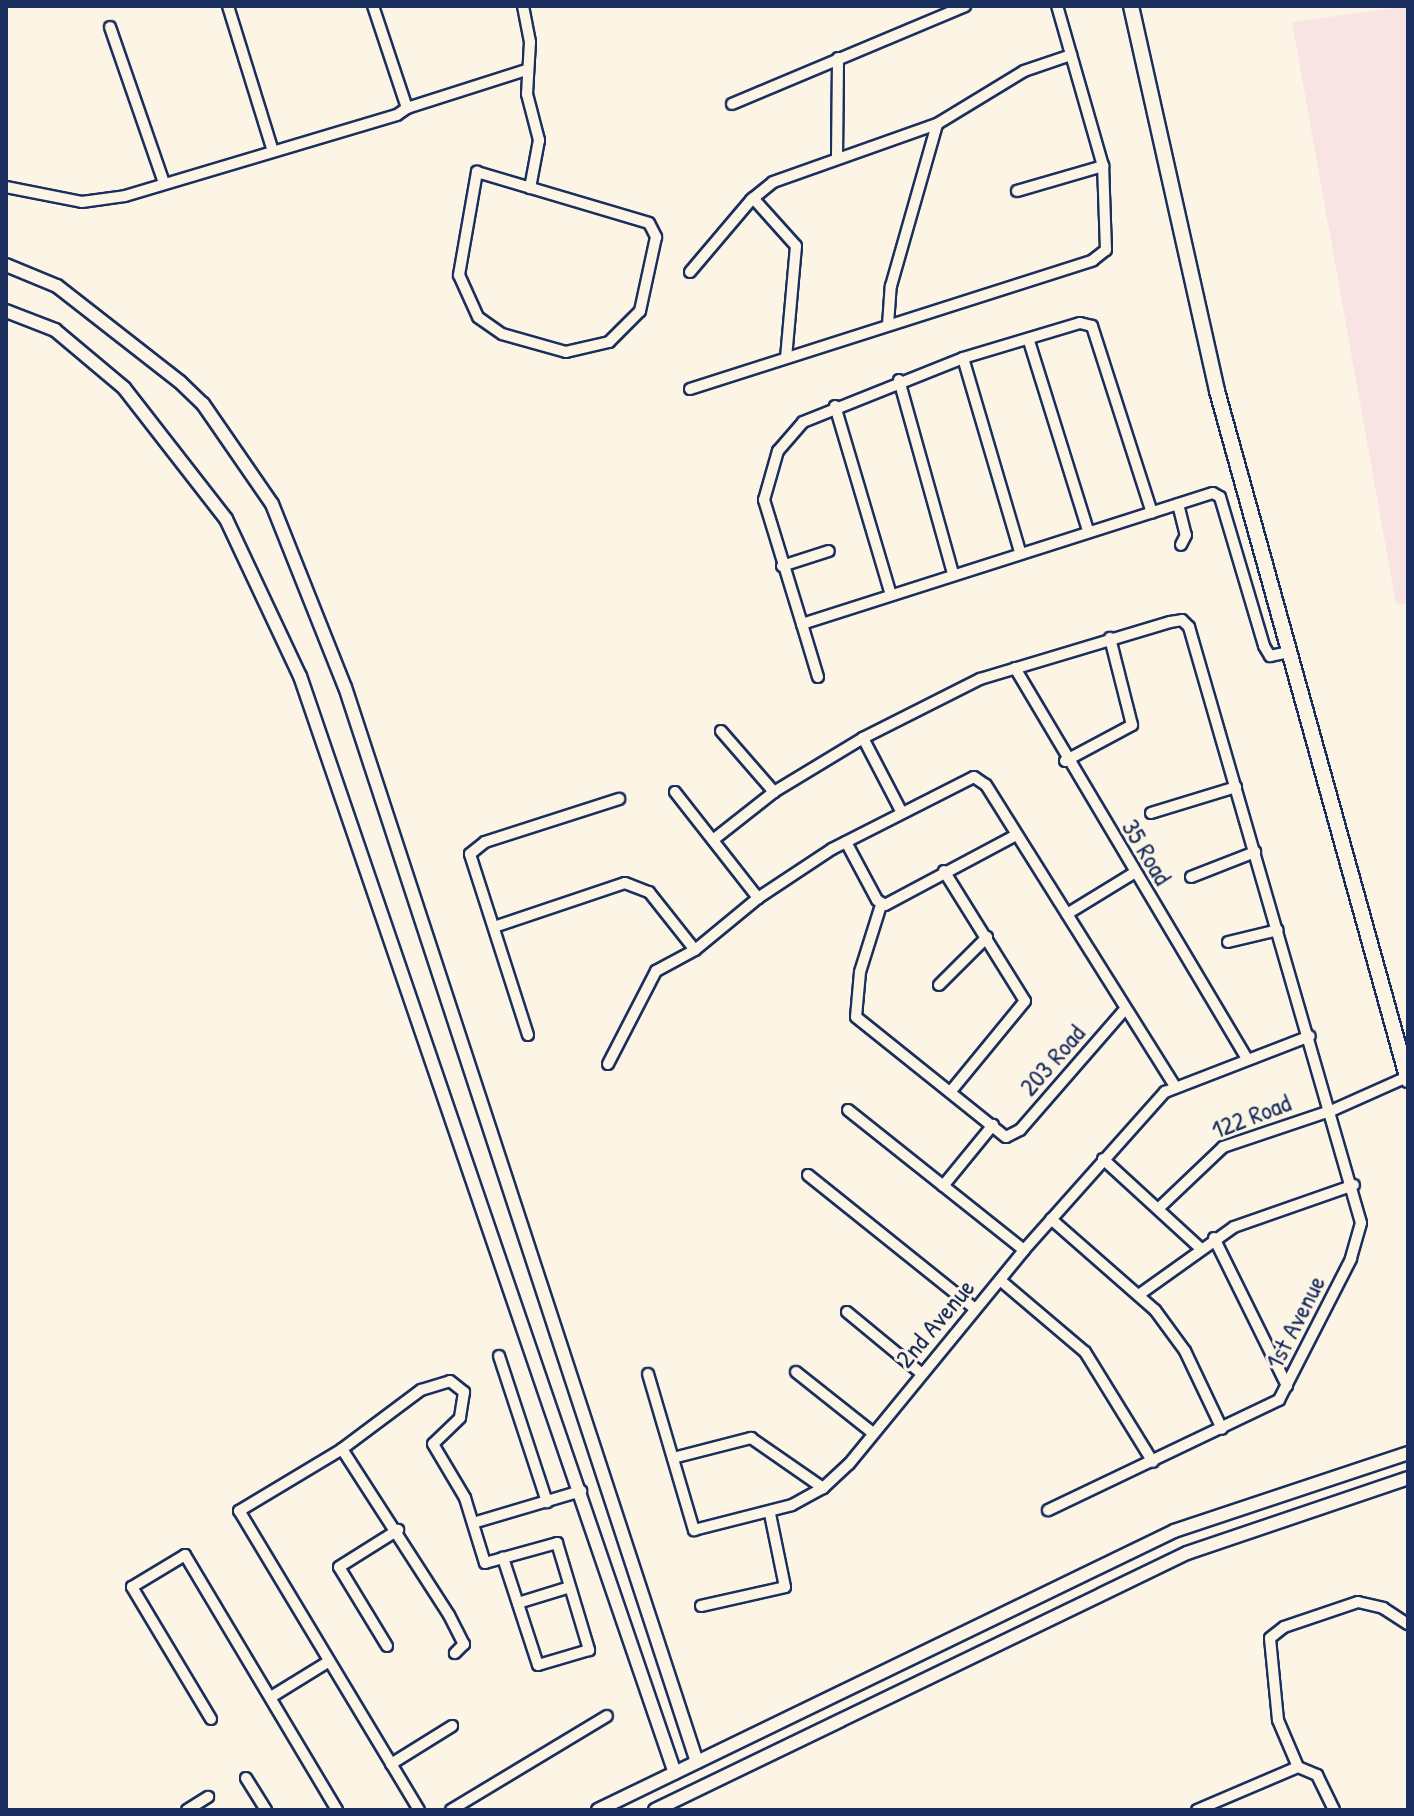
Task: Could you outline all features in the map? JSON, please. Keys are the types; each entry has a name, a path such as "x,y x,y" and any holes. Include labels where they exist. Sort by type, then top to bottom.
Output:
{"main road":[{"path":"1131,6 1217,391 1408,1078"}],"street":[{"path":"228,6 273,151"},
{"path":"373,6 407,108"},
{"path":"523,6 530,42 526,70 539,140 530,188"},
{"path":"732,104 965,6"},
{"path":"690,389 1100,256 1108,242 1103,166 1057,6"},
{"path":"110,27 164,183"},
{"path":"690,272 753,198 773,182 937,124 1024,71 1071,55"},
{"path":"837,157 838,58"},
{"path":"6,187 82,202 164,183 273,151 526,70"},
{"path":"888,325 891,286 937,124"},
{"path":"1017,191 1103,166"},
{"path":"477,172 530,188 643,218 654,230 655,250 640,311 609,342 566,352 502,334 478,317 459,275 477,172"},
{"path":"753,198 796,246 786,358"},
{"path":"6,265 57,286 180,382 203,404 272,504 345,687 697,1762"},
{"path":"6,311 55,330 124,388 226,519 300,676 675,1773"},
{"path":"818,677 764,500 770,467 803,422 835,406 963,358 1029,341 1080,323 1092,326 1152,513"},
{"path":"1029,341 1088,531"},
{"path":"963,358 1020,552"},
{"path":"899,380 953,574"},
{"path":"835,406 891,595"},
{"path":"802,624 1213,493 1220,497 1264,646 1270,656 1289,652"},
{"path":"1178,504 1186,535 1181,545"},
{"path":"782,566 829,551"},
{"name":"1st Avenue","path":"1048,1510 1279,1400 1351,1259 1361,1223 1333,1110 1186,623 1177,620 1110,638"},
{"path":"713,840 774,792 863,738 980,679 1110,638 1132,725 1065,761"},
{"name":"35 Road","path":"1015,668 1065,761 1246,1057"},
{"path":"721,731 774,792"},
{"path":"863,738 901,811"},
{"path":"608,1064 650,978 695,950 758,898 846,842 901,811 974,777 986,785 1174,1085"},
{"path":"1151,813 1236,787"},
{"path":"675,792 758,898"},
{"path":"528,1035 471,862 474,847 619,799"},
{"path":"943,1186 993,1125 856,1017 860,972 881,905 1016,835"},
{"path":"846,842 881,905"},
{"path":"1191,877 1255,852"},
{"path":"944,871 1025,1001 952,1090"},
{"path":"1067,914 1134,873"},
{"path":"494,927 635,884 649,892 695,950"},
{"path":"1228,942 1278,930"},
{"path":"939,985 987,937"},
{"name":"203 Road","path":"993,1125 1012,1138 1125,1009"},
{"name":"2nd Avenue","path":"673,1458 694,1530 770,1514 823,1488 873,1433 1103,1159 1174,1085 1310,1036"},
{"name":"122 Road","path":"1159,1208 1223,1147 1333,1110 1408,1078"},
{"path":"848,1110 1024,1250"},
{"path":"1103,1159 1199,1247"},
{"path":"808,1175 975,1309"},
{"path":"1140,1294 1199,1247 1263,1213 1354,1185"},
{"path":"1051,1219 1140,1294 1185,1351 1222,1429"},
{"path":"1214,1238 1287,1386"},
{"path":"1000,1280 1085,1352 1153,1462"},
{"path":"847,1312 921,1373"},
{"path":"499,1356 547,1502"},
{"path":"796,1372 873,1433"},
{"path":"648,1374 673,1458 758,1439 823,1488"},
{"path":"419,1810 239,1511 342,1449 421,1390 450,1381 461,1386 460,1418 433,1444 465,1498 485,1563 503,1558 557,1543 589,1650 538,1665 503,1558"},
{"path":"342,1449 398,1530 464,1644 455,1653"},
{"path":"598,1810 1174,1531 1408,1453"},
{"path":"655,1810 1187,1553 1408,1478"},
{"path":"473,1523 581,1491"},
{"path":"701,1606 785,1587 770,1514"},
{"path":"387,1646 339,1567 398,1530"},
{"path":"211,1719 132,1587 185,1555 337,1810"},
{"path":"518,1603 570,1587"},
{"path":"1334,1810 1317,1775 1298,1767 1278,1720 1270,1638 1284,1627 1358,1602 1383,1608 1408,1624"},
{"path":"271,1697 328,1662"},
{"path":"451,1810 607,1716"},
{"path":"391,1764 452,1726"},
{"path":"1197,1810 1298,1767"},
{"path":"246,1778 266,1810"},
{"path":"187,1810 208,1797"}],"shaded area":[{"path":"1408,6 1408,603 1396,604 1292,22"}]}
